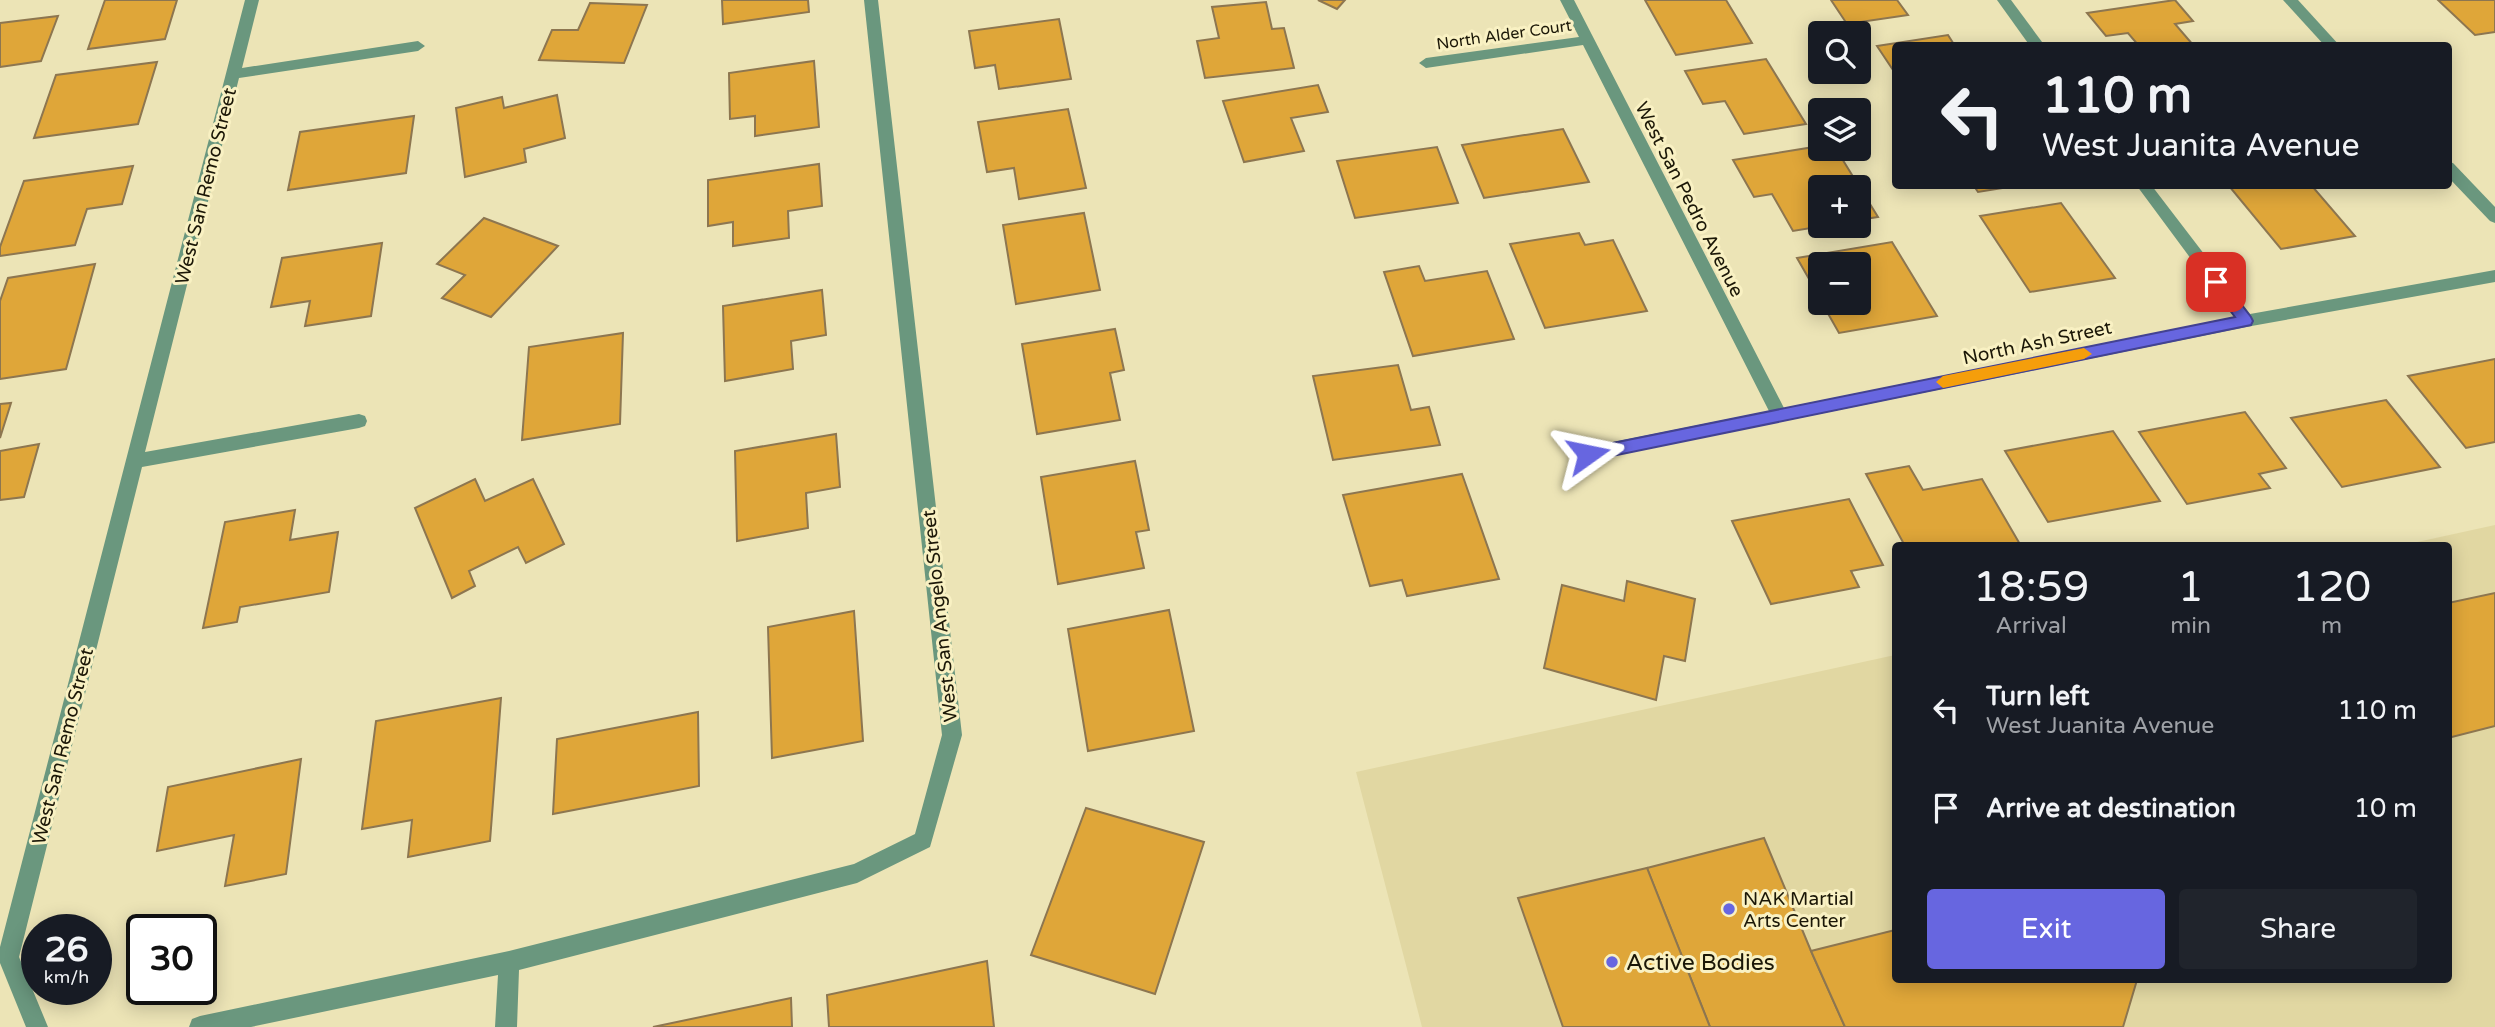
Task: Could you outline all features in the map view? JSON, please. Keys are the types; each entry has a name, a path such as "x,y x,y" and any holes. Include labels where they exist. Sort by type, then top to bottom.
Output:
{"street":[{"name":"West San Remo Street","path":"37,1027 8,957 252,0"},
{"name":"West San Angelo Street","path":"509,962 857,873 923,840 953,734 871,0"},
{"name":"West San Pedro Avenue","path":"1567,0 1780,416"},
{"path":"2004,0 2035,42"},
{"path":"2290,0 2329,42"},
{"name":"North Alder Court","path":"1426,63 1587,40"},
{"name":"West San Remo Street","path":"234,74 418,46"},
{"path":"2452,171 2495,217"},
{"path":"2146,189 2246,321"},
{"name":"North Ash Street","path":"1588,454 2246,321 2495,276"},
{"path":"135,461 359,421"},
{"path":"200,1027 509,962 506,1027"}],"shaded area":[{"path":"2495,525 2495,1027 1422,1027 1356,772 1892,656 1892,983 2452,983 2452,542 2417,542"}],"building":[{"path":"105,0 177,0 165,39 88,49"},
{"path":"722,0 808,0 809,12 723,24"},
{"path":"1318,0 1345,0 1337,9"},
{"path":"1645,0 1726,0 1752,43 1676,55"},
{"path":"1831,0 1897,0 1908,15 1867,21 1845,21"},
{"path":"2175,0 2193,21 2175,24 2191,42 2136,42 2128,33 2106,36 2087,13"},
{"path":"2438,0 2495,0 2495,32 2475,35"},
{"path":"1266,2 1272,29 1284,28 1294,68 1205,78 1197,41 1219,38 1212,7"},
{"path":"590,3 647,5 624,63 539,60 552,30 578,30"},
{"path":"58,16 41,61 0,67 0,23"},
{"path":"1059,19 1071,79 999,89 995,65 975,68 969,31"},
{"path":"1948,35 1952,42 1903,42"},
{"path":"1892,44 1892,68 1877,46"},
{"path":"1766,59 1806,124 1744,134 1725,101 1703,104 1685,71"},
{"path":"814,61 819,127 755,136 755,116 730,119 729,73"},
{"path":"157,62 138,124 34,138 56,75"},
{"path":"1318,85 1328,112 1291,118 1304,151 1244,162 1223,101"},
{"path":"557,95 565,138 524,149 526,162 465,177 456,108 502,97 504,108"},
{"path":"1068,109 1086,188 1019,199 1014,168 987,172 978,122"},
{"path":"414,116 406,173 288,190 300,132"},
{"path":"1563,129 1589,182 1484,198 1462,145"},
{"path":"1437,147 1458,203 1355,218 1337,161"},
{"path":"1808,148 1808,161 1843,161 1852,175 1808,175 1808,228 1793,231 1772,194 1754,197 1733,160"},
{"path":"819,164 822,206 788,211 789,238 733,246 733,222 708,226 708,180"},
{"path":"133,166 122,204 87,209 75,245 0,256 0,247 24,181"},
{"path":"1976,189 1996,189 1978,192"},
{"path":"2231,189 2315,189 2355,236 2281,249"},
{"path":"2061,203 2115,278 2030,292 1980,216"},
{"path":"1871,206 1878,217 1871,218"},
{"path":"1084,213 1100,290 1016,304 1003,225"},
{"path":"484,218 558,246 491,317 442,298 465,275 437,264"},
{"path":"1579,233 1585,245 1613,240 1647,311 1545,328 1510,244"},
{"path":"1892,242 1937,316 1839,333 1829,315 1871,315 1871,252 1833,252"},
{"path":"382,243 371,316 305,326 310,301 271,307 282,258"},
{"path":"1808,256 1808,277 1797,258"},
{"path":"95,264 66,369 0,379 0,301 8,278"},
{"path":"1419,266 1425,281 1487,271 1514,339 1413,356 1384,272"},
{"path":"822,290 826,335 791,341 793,369 725,381 723,306"},
{"path":"1115,329 1124,370 1110,373 1120,420 1037,434 1022,344"},
{"path":"623,333 620,424 522,440 529,347"},
{"path":"2495,359 2495,442 2466,448 2408,376"},
{"path":"1398,365 1411,410 1429,407 1440,445 1333,460 1313,376"},
{"path":"2386,400 2440,467 2342,487 2291,418"},
{"path":"11,403 0,438 0,404"},
{"path":"2245,412 2286,468 2259,474 2270,488 2187,504 2139,432"},
{"path":"2113,431 2160,501 2048,522 2005,451"},
{"path":"836,434 840,487 806,493 808,528 737,541 735,451"},
{"path":"39,444 24,497 0,500 0,451"},
{"path":"1135,461 1149,530 1136,532 1144,568 1058,584 1041,477"},
{"path":"1909,466 1923,490 1982,479 2019,542 1903,542 1866,474"},
{"path":"1462,474 1499,579 1407,596 1402,580 1370,586 1343,495"},
{"path":"475,479 485,501 533,479 564,544 526,563 518,547 469,571 475,586 452,598 415,508"},
{"path":"1849,499 1883,565 1851,571 1859,587 1771,604 1732,521"},
{"path":"295,510 290,540 338,532 329,592 240,607 237,622 203,628 225,522"},
{"path":"1627,581 1695,599 1685,661 1664,656 1656,700 1544,668 1562,585 1624,601"},
{"path":"2495,593 2495,726 2452,737 2452,602"},
{"path":"1169,610 1194,731 1088,751 1068,629"},
{"path":"854,611 863,741 772,758 768,627"},
{"path":"501,698 490,841 408,857 412,820 362,829 376,721"},
{"path":"698,712 699,786 553,814 557,739"},
{"path":"301,759 286,874 225,886 234,835 157,851 168,787"},
{"path":"1086,808 1204,842 1155,994 1031,955"},
{"name":"NAK Martial Arts Center","path":"1764,838 1845,1027 1710,1027 1647,868"},
{"name":"Active Bodies","path":"1647,868 1710,1027 1563,1027 1518,898"},
{"path":"1892,931 1892,983 2136,983 2123,1027 1845,1027 1811,951"},
{"path":"987,961 994,1027 829,1027 827,995"},
{"path":"791,998 792,1027 653,1027"}],"slow traffic":[{"path":"1943,382 2084,354"}],"place":[{"name":"NAK Martial Arts Center","path":"1729,909"},
{"name":"Active Bodies","path":"1612,962"}],"route":[{"path":"1588,454 2246,321 2216,282"}]}
